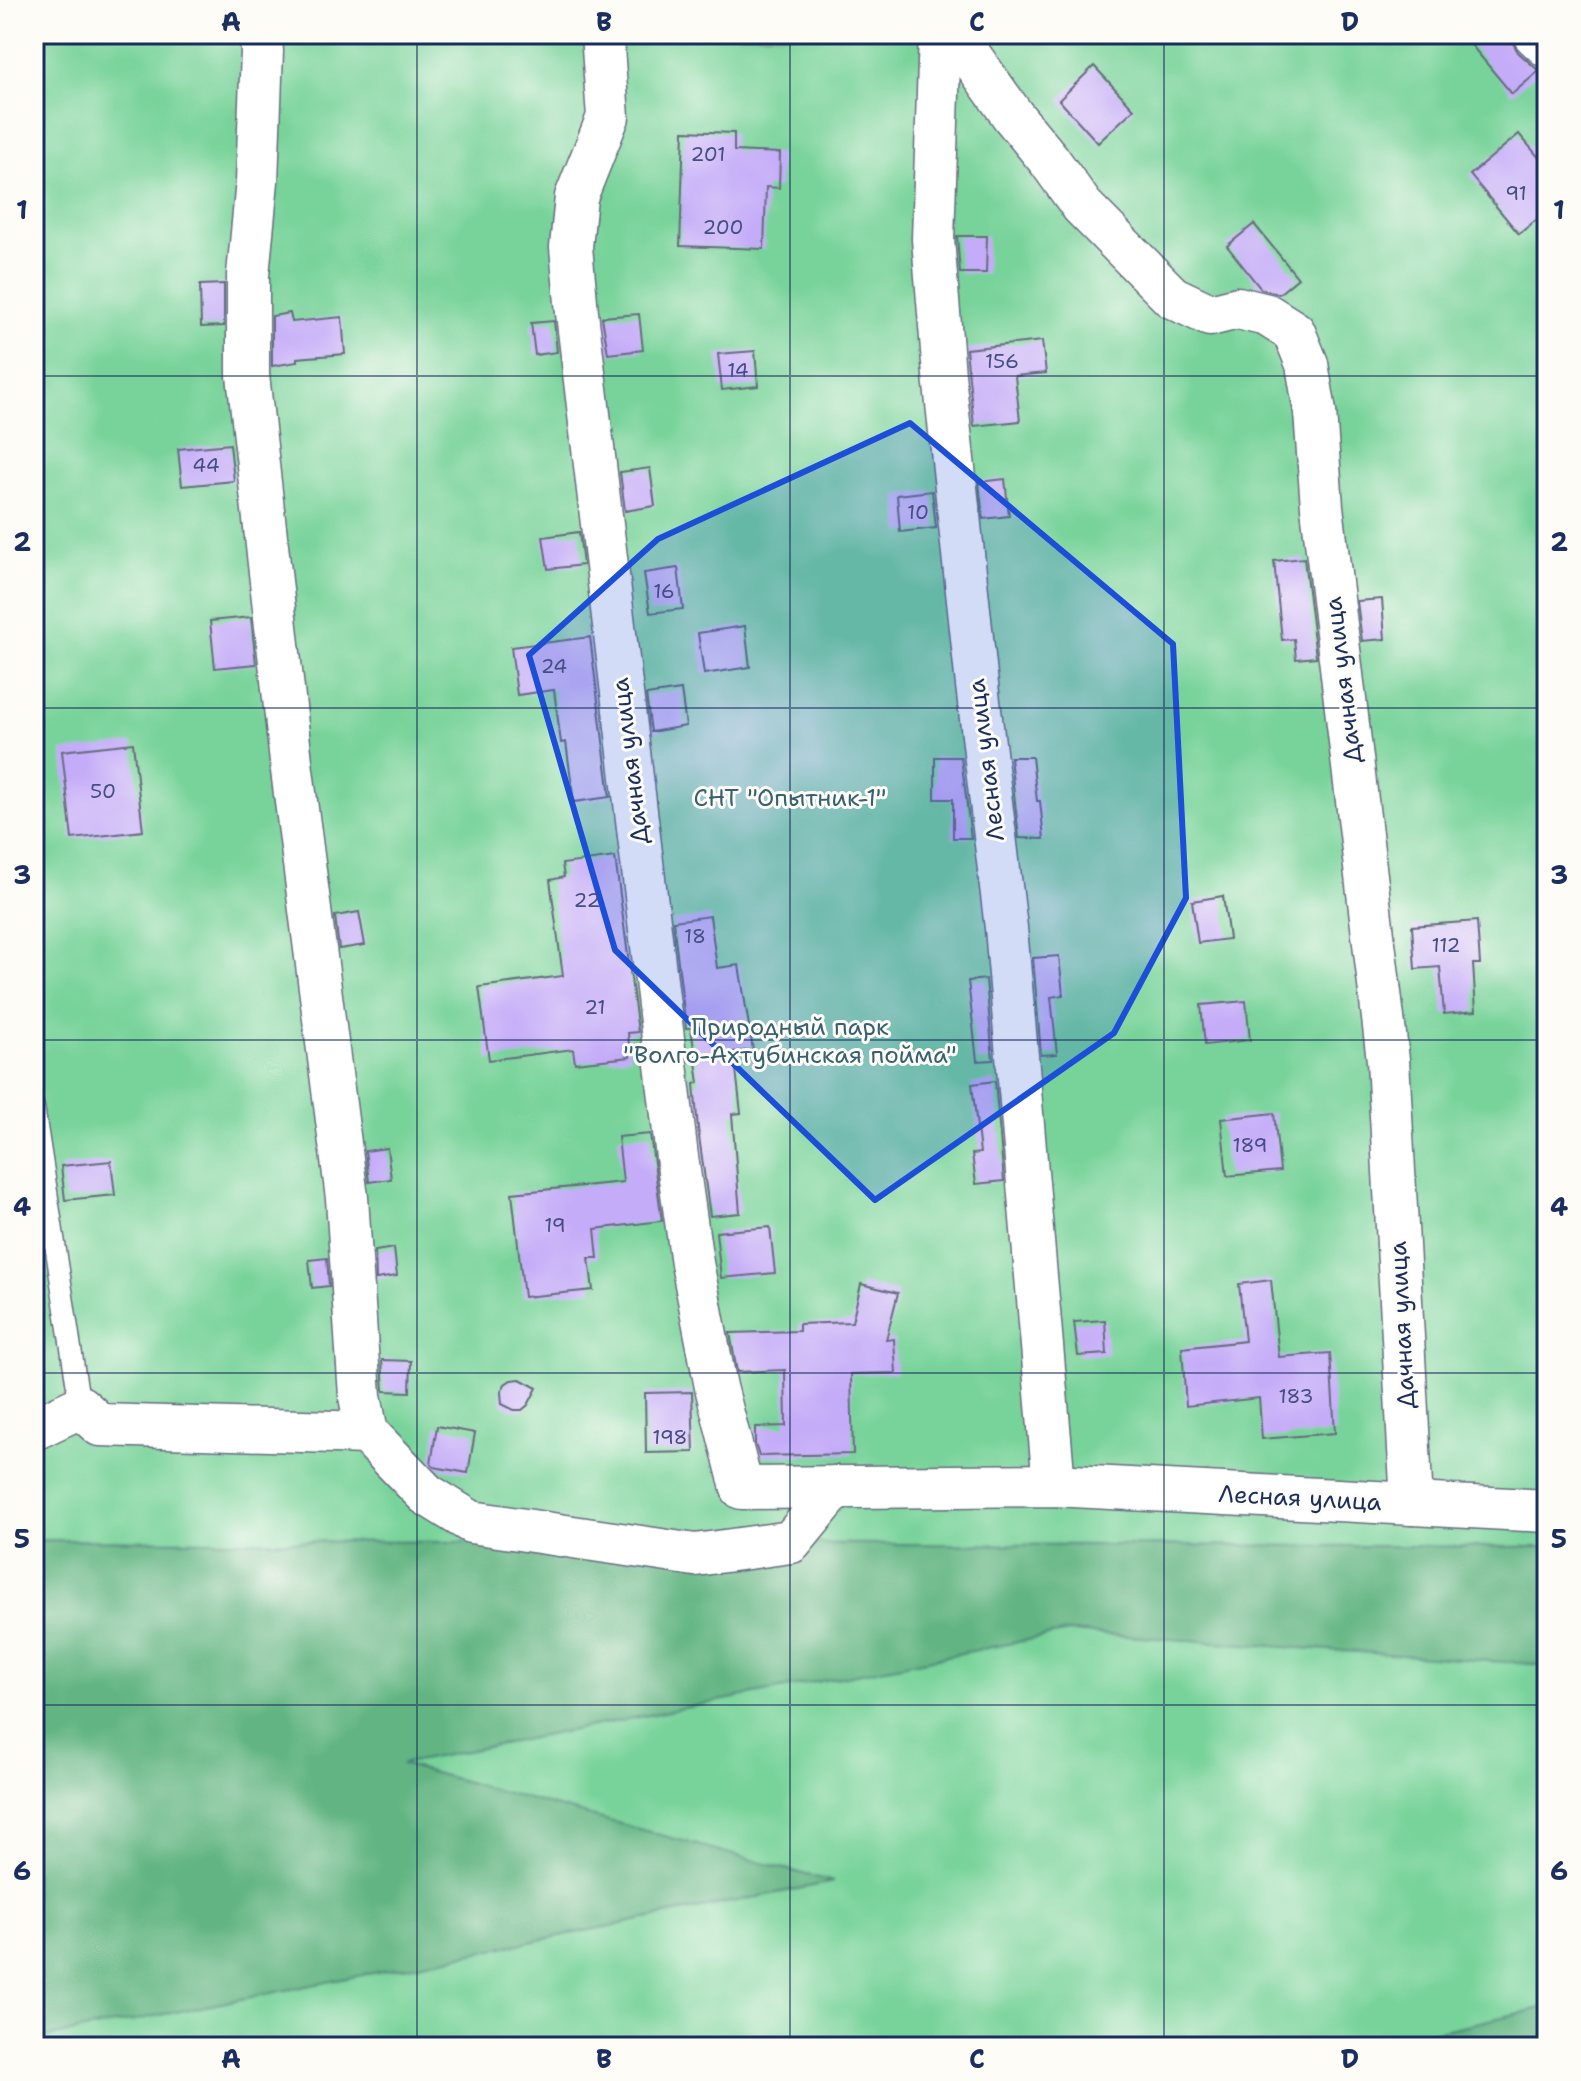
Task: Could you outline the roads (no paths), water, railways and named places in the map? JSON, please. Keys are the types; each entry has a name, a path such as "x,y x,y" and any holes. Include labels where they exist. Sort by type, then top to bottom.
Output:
{"street":[{"path":"260,34 257,181 248,275 248,375 292,770 347,1198 360,1396 367,1433 426,1494 471,1522 695,1555 791,1542 836,1487"},
{"name":"Дачная улица","path":"602,34 608,117 576,197 571,247 577,313 677,1157 692,1263 716,1387 742,1488"},
{"name":"Лесная улица","path":"940,34 933,239 944,375 1006,928 1054,1485"},
{"name":"Дачная улица","path":"958,34 1013,116 1082,206 1172,297 1210,315 1238,308 1267,315 1294,332 1307,364 1388,1060 1412,1504"},
{"path":"1534,34 1547,46"},
{"path":"34,1429 80,1407 100,1425 367,1433"},
{"name":"Лесная улица","path":"742,1488 1054,1485 1547,1511"}],"lane":[{"path":"34,1107 80,1407"}],"park label":[{"name":"СНТ \"Опытник-1\"","path":"790,798"},
{"name":"Природный парк \"Волго-Ахтубинская пойма\"","path":"790,1041"}]}
